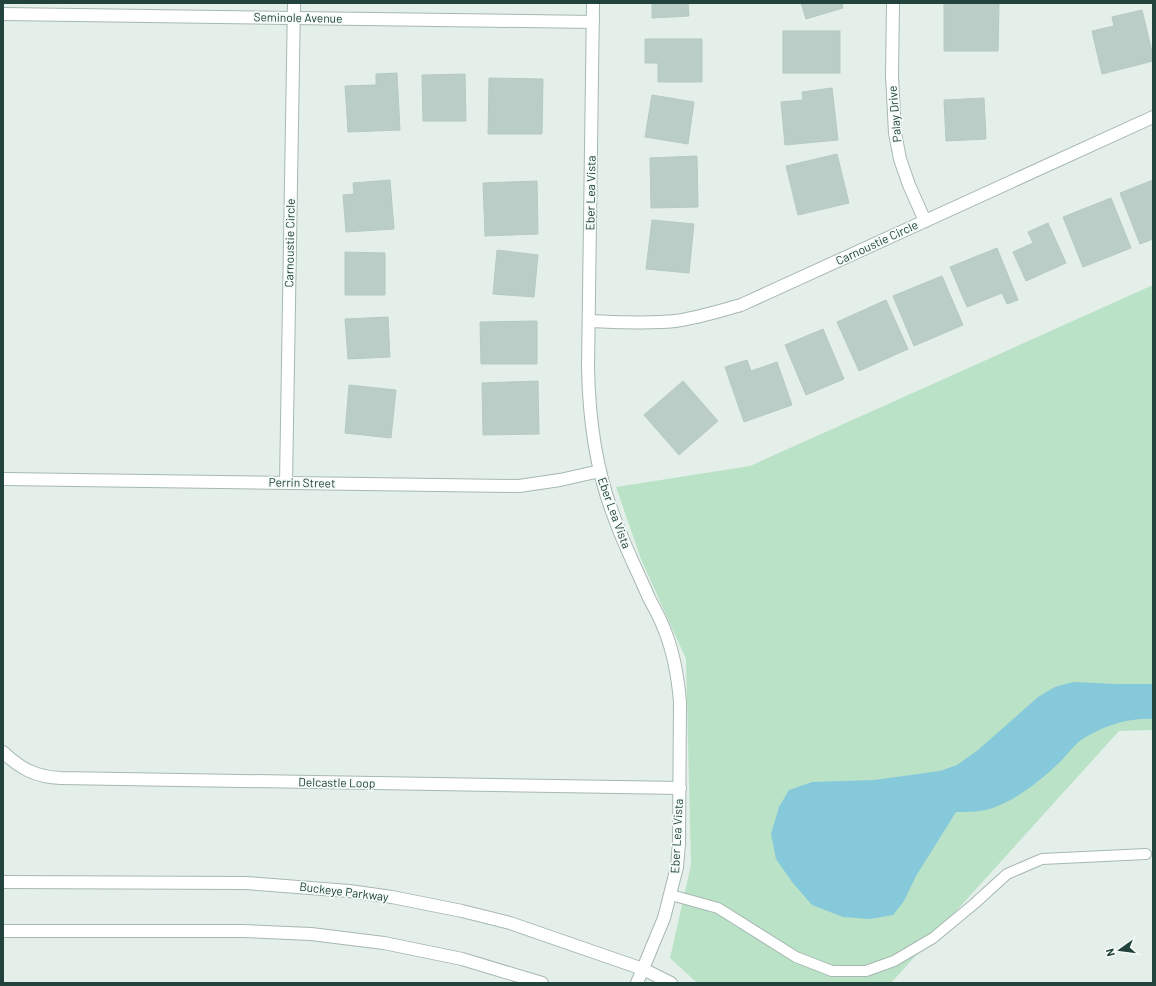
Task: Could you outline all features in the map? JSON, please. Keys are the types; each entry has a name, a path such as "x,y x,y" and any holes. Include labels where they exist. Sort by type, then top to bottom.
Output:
{"street":[{"name":"Carnoustie Circle","path":"286,483 294,3"},
{"name":"Eber Lea Vista","path":"593,3 589,402 600,471 613,515 625,545 665,630 678,681 680,702 680,788 677,867 664,918 636,983"},
{"name":"Palay Drive","path":"893,3 892,76 894,133 900,159 909,185 925,221"},
{"name":"Seminole Avenue","path":"3,14 593,22"},
{"name":"Carnoustie Circle","path":"589,322 676,321 698,317 741,305 1153,117"},
{"name":"Perrin Street","path":"3,479 519,486 560,480 600,471"},
{"name":"Delcastle Loop","path":"3,752 16,764 29,772 46,778 680,788"},
{"name":"Buckeye Parkway","path":"3,882 246,883 349,891 392,897 462,911 510,923 642,969 671,983"},
{"path":"3,931 242,931 311,934 384,943 462,959 542,983"}],"lane":[{"path":"671,895 718,908 796,957 832,971 866,971 894,961 933,938 1007,874 1042,859 1146,854"}],"green space":[{"path":"1153,285 1153,730 1119,731 891,983 698,983 670,958 691,865 686,659 641,559 616,487 750,466"}],"water":[{"path":"1073,682 1153,684 1153,719 1125,721 1097,731 1078,742 1047,774 1031,787 1013,798 986,810 956,812 916,876 904,901 893,915 870,919 843,917 812,905 792,882 776,859 771,834 779,807 789,790 812,782 874,780 940,771 957,765 978,750 1038,697 1055,687"}],"building":[{"path":"652,3 688,3 689,16 652,18"},
{"path":"801,3 842,3 843,8 806,19"},
{"path":"944,3 999,3 998,51 944,51"},
{"path":"1142,10 1153,61 1102,74 1092,31 1114,26 1112,17"},
{"path":"783,31 840,31 840,73 783,73"},
{"path":"645,39 702,39 702,82 658,82 658,63 645,63"},
{"path":"397,73 400,130 348,132 345,86 376,85 376,74"},
{"path":"465,74 466,121 423,121 422,75"},
{"path":"489,78 543,79 542,134 488,134"},
{"path":"832,88 838,140 785,145 781,102 803,100 802,92"},
{"path":"652,95 694,102 688,144 645,137"},
{"path":"984,98 986,139 946,141 944,100"},
{"path":"837,154 849,203 798,215 786,166"},
{"path":"697,156 698,207 651,208 650,158"},
{"path":"390,180 394,229 346,232 343,195 354,194 353,183"},
{"path":"1153,180 1153,239 1140,244 1120,193"},
{"path":"537,181 538,234 485,236 483,183"},
{"path":"1111,198 1131,248 1083,267 1063,217"},
{"path":"652,220 694,224 689,273 646,269"},
{"path":"1048,223 1066,263 1026,281 1013,252 1033,243 1028,232"},
{"path":"997,248 1018,300 1007,304 1002,293 967,307 950,267"},
{"path":"497,250 538,255 534,297 493,294"},
{"path":"345,252 385,253 385,295 345,295"},
{"path":"942,276 963,325 914,346 893,296"},
{"path":"886,300 908,349 859,371 837,322"},
{"path":"388,317 390,357 348,359 345,319"},
{"path":"537,321 537,364 481,364 480,322"},
{"path":"823,329 844,379 806,395 785,345"},
{"path":"747,360 751,371 777,362 792,405 744,422 725,367"},
{"path":"538,381 539,434 483,435 482,383"},
{"path":"683,381 718,421 679,455 644,415"},
{"path":"349,385 396,390 391,438 345,433"}]}
